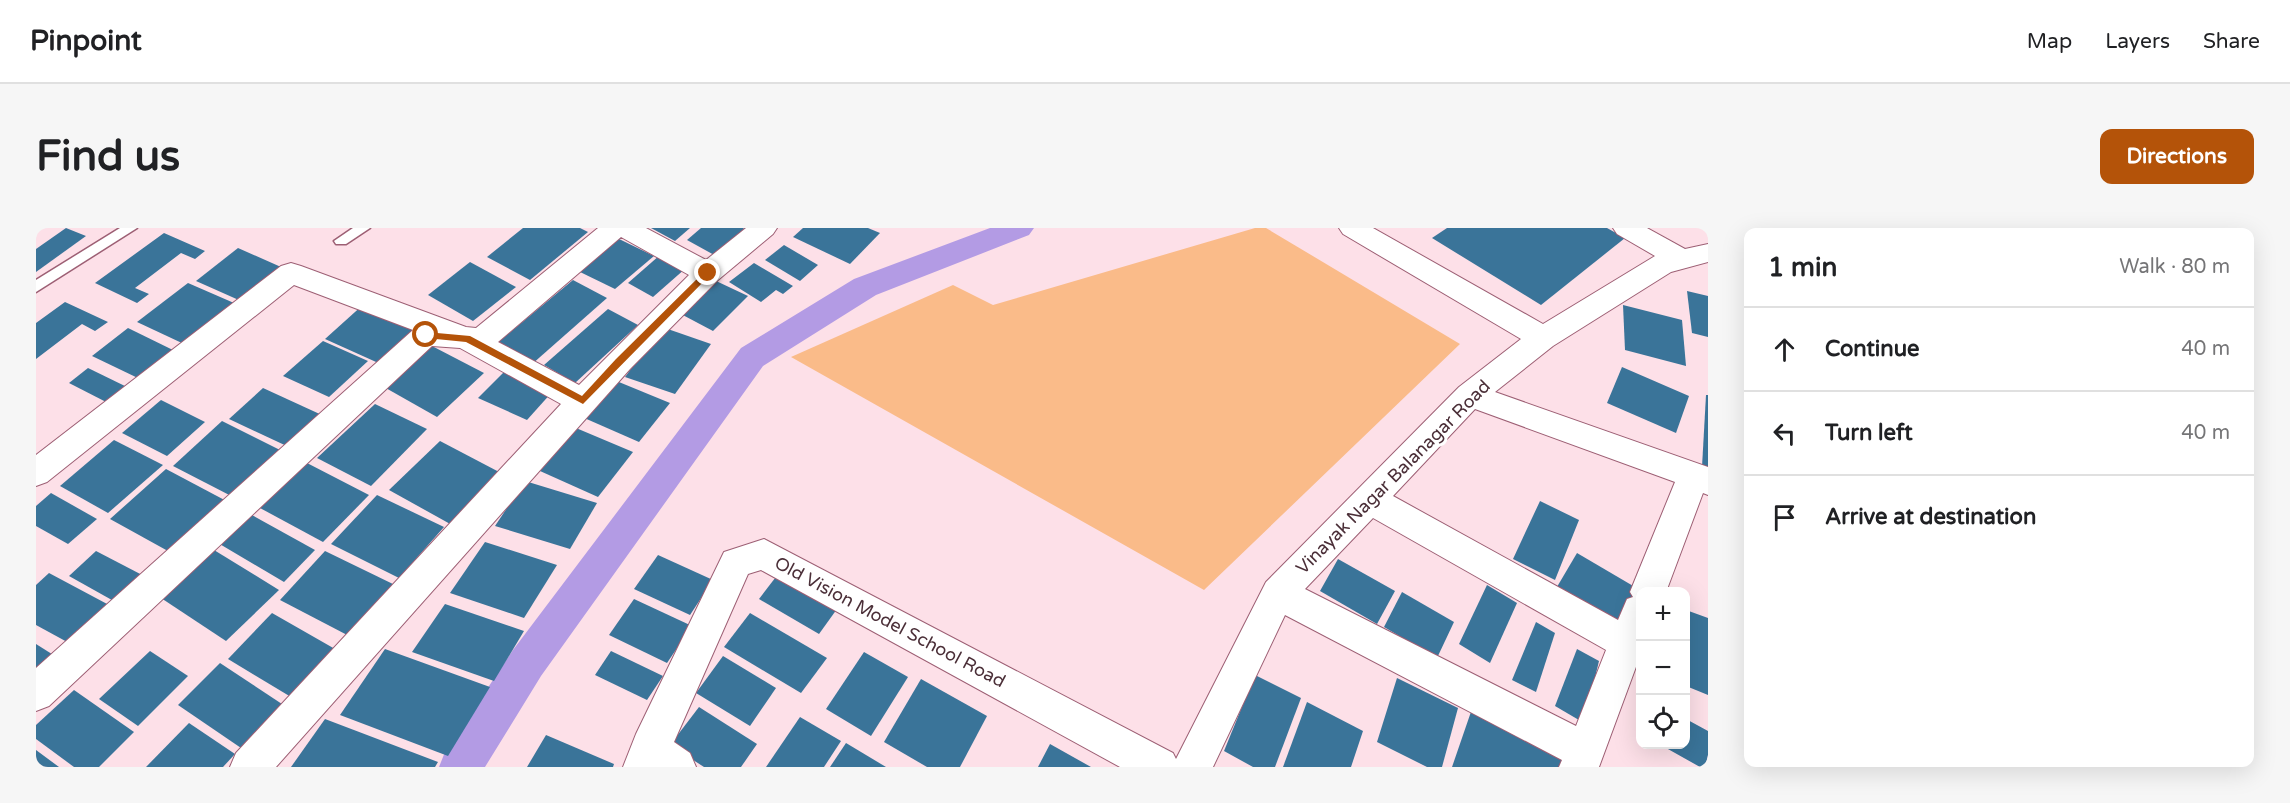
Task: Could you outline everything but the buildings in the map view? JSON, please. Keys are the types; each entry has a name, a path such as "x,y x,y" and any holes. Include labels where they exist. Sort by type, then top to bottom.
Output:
{"street":[{"path":"36,693 406,351 426,335 467,339 485,337 615,228"},
{"path":"625,228 708,273"},
{"path":"250,767 619,361 708,273 764,228"},
{"path":"1352,228 1543,338"},
{"path":"1626,228 1695,256"},
{"name":"Vinayak Nagar Balanagar Road","path":"1192,767 1278,593 1470,395 1543,338 1662,264 1695,256"},
{"path":"36,473 291,273 467,339 583,401"},
{"path":"1470,395 1701,479 1650,587"},
{"path":"1369,499 1612,634"},
{"name":"Old Vision Model School Road","path":"656,761 736,563 764,554 1159,767"},
{"path":"1278,593 1582,759 1636,623"}],"lane":[{"path":"36,288 130,228"},
{"path":"341,241 363,228"}],"shaded area":[{"path":"1255,228 1266,228 1460,344 1204,590 791,357 953,285 993,305"}],"waterway":[{"path":"460,767 527,663 752,357 865,287 1019,228"}],"route":[{"path":"426,335 467,339 583,401 619,361 708,273"}]}
